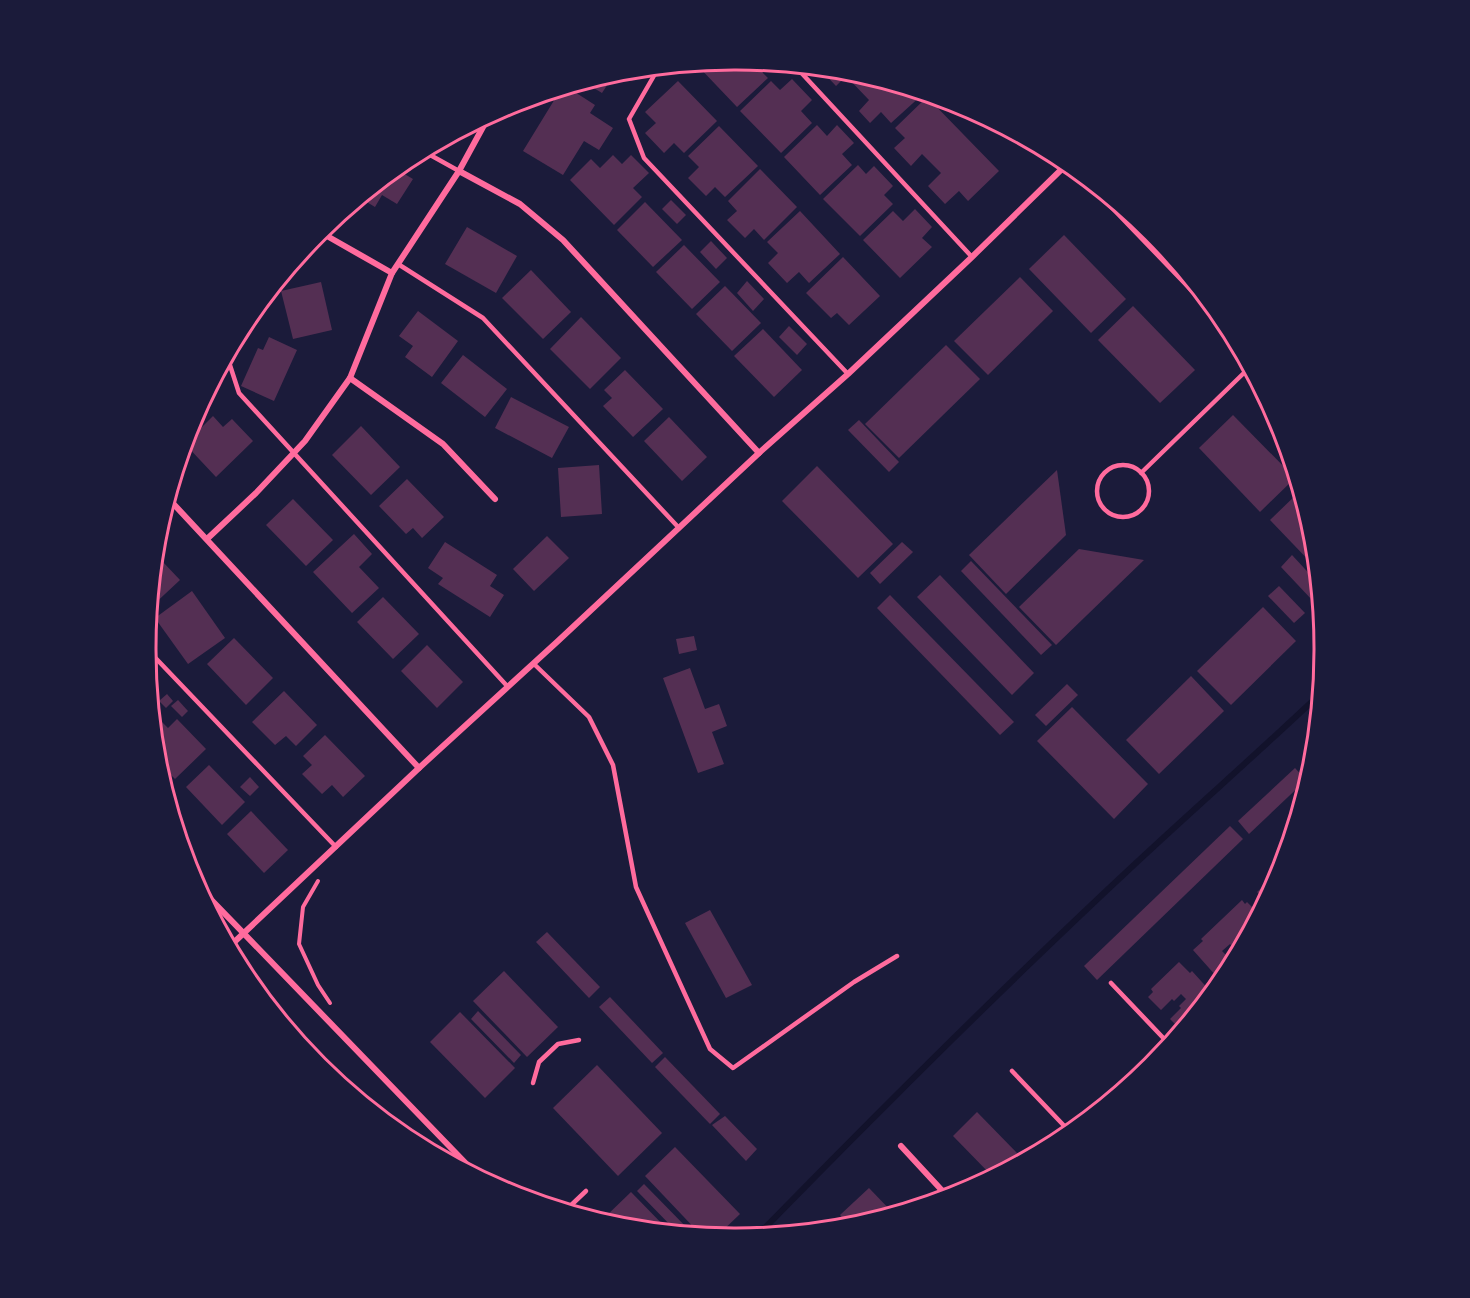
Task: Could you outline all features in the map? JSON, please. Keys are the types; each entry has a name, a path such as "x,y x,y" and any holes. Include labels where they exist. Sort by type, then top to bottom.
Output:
{"street":[{"path":"207,539 256,493 305,441 350,378 392,273 459,171 482,129"},
{"path":"459,171 520,204 563,240 759,453"},
{"path":"236,941 418,768 534,664 759,453 848,374 1060,171"},
{"path":"329,237 392,273"},
{"path":"350,378 443,444 495,499"},
{"path":"175,505 418,768"},
{"path":"216,905 461,1158"},
{"path":"901,1146 941,1189"}],"lane":[{"path":"803,74 972,257"},
{"path":"654,76 629,119 644,158 848,374"},
{"path":"433,156 459,171"},
{"path":"398,264 483,318 679,528"},
{"path":"230,367 239,393 508,687"},
{"path":"1141,473 1243,373"},
{"path":"1119,466 1134,468 1141,473 1149,488 1146,504 1140,511 1124,517 1108,512 1102,506 1097,489 1105,473 1119,466"},
{"path":"157,659 336,847"},
{"path":"534,664 589,717 613,765 636,887 710,1049 733,1068 854,982 897,956"},
{"path":"1111,982 1163,1038"},
{"path":"534,1083 539,1062 558,1044 579,1040"},
{"path":"1012,1071 1063,1125"},
{"path":"572,1204 586,1191"}],"path":[{"path":"319,880 303,907 299,944 318,985 331,1004"}],"building":[{"path":"761,71 768,78 737,107 703,72"},
{"path":"829,78 841,81 836,86"},
{"path":"792,79 812,100 801,111 812,123 781,153 740,111 771,81 780,90"},
{"path":"678,81 717,121 684,153 674,143 664,153 645,133 656,123 645,112"},
{"path":"853,83 917,100 891,123 881,112 870,123 859,111 869,100"},
{"path":"607,85 602,93 594,88"},
{"path":"576,93 595,105 590,113 613,128 599,150 584,141 563,175 523,151 555,99"},
{"path":"922,102 937,107 999,171 968,201 959,191 945,204 928,186 941,173 922,154 911,166 894,148 905,138 895,128"},
{"path":"817,125 827,136 837,125 854,143 842,154 852,165 820,195 784,157"},
{"path":"719,126 758,166 725,197 715,187 706,196 688,178 699,167 688,156"},
{"path":"613,155 622,164 631,155 649,173 633,188 642,197 614,225 570,180 591,159 600,168"},
{"path":"858,165 866,174 874,166 893,186 884,195 893,204 860,236 823,199"},
{"path":"760,169 797,207 764,240 754,229 745,238 727,220 737,211 728,201"},
{"path":"405,174 413,179 397,204 382,195 375,207 368,203 383,190"},
{"path":"671,200 686,215 677,224 662,209"},
{"path":"645,202 682,240 653,267 617,230"},
{"path":"915,209 932,227 922,238 932,247 900,278 863,240 893,211 903,221"},
{"path":"800,211 840,254 809,283 799,272 787,283 768,263 778,253 767,242"},
{"path":"467,227 517,256 496,293 445,264"},
{"path":"1064,235 1126,299 1091,333 1029,269"},
{"path":"711,241 727,258 716,269 700,252"},
{"path":"684,245 720,282 692,309 656,272"},
{"path":"843,257 880,296 849,325 837,313 831,318 806,293"},
{"path":"531,270 571,312 543,339 502,298"},
{"path":"1020,277 1053,311 988,375 954,341"},
{"path":"747,281 764,299 753,311 737,293"},
{"path":"321,282 332,330 293,339 281,291"},
{"path":"725,286 761,323 732,351 696,314"},
{"path":"1133,306 1195,370 1160,403 1098,340"},
{"path":"418,311 458,341 432,377 405,357 413,346 399,336"},
{"path":"581,317 621,358 590,389 550,349"},
{"path":"789,326 807,344 797,355 779,337"},
{"path":"763,329 802,370 774,397 734,356"},
{"path":"269,337 297,350 274,401 241,386 258,348 263,350"},
{"path":"946,345 980,379 899,458 865,424"},
{"path":"463,355 507,389 485,417 441,383"},
{"path":"625,370 663,409 633,437 603,406 612,398 604,390"},
{"path":"511,397 569,427 552,458 495,428"},
{"path":"1233,415 1284,467 1289,484 1260,512 1199,448"},
{"path":"213,416 223,427 232,419 253,441 216,477 192,451 201,428"},
{"path":"669,417 707,457 682,481 644,441"},
{"path":"859,420 899,462 889,472 848,430"},
{"path":"361,426 400,467 371,495 332,455"},
{"path":"599,465 602,514 561,517 558,468"},
{"path":"817,466 893,544 858,578 782,501"},
{"path":"1057,470 1066,535 1006,594 969,555"},
{"path":"407,479 444,517 422,538 413,528 406,534 379,506"},
{"path":"1293,497 1306,558 1270,520"},
{"path":"293,499 333,540 306,566 266,525"},
{"path":"354,534 372,554 359,567 379,588 352,613 313,572"},
{"path":"547,536 569,558 534,591 513,569"},
{"path":"445,542 497,575 490,586 504,595 490,617 438,584 443,578 428,568"},
{"path":"902,542 913,552 880,584 870,573"},
{"path":"1079,549 1144,560 1056,645 1019,607"},
{"path":"1292,555 1309,573 1311,599 1281,567"},
{"path":"971,561 1052,645 1041,655 961,571"},
{"path":"163,562 180,580 159,600"},
{"path":"940,575 1034,673 1012,695 917,597"},
{"path":"1279,586 1305,613 1294,623 1268,596"},
{"path":"192,591 225,638 188,664 157,621 158,616"},
{"path":"890,595 1014,722 1000,735 877,608"},
{"path":"383,597 419,634 393,659 357,622"},
{"path":"1263,607 1296,641 1231,705 1197,671"},
{"path":"694,636 697,650 679,654 676,639"},
{"path":"234,638 273,678 246,705 207,664"},
{"path":"427,645 463,682 437,708 401,671"},
{"path":"690,668 705,709 719,704 727,726 712,732 724,764 698,773 663,678"},
{"path":"1191,676 1224,711 1159,774 1126,740"},
{"path":"1067,684 1078,695 1046,726 1035,715"},
{"path":"284,691 317,725 296,746 286,736 275,745 252,722"},
{"path":"167,694 173,701 166,708 159,701"},
{"path":"178,700 188,711 182,717 171,706"},
{"path":"1072,707 1148,784 1114,819 1037,741"},
{"path":"177,719 206,749 175,779 171,775 161,721 168,728"},
{"path":"325,735 365,776 343,797 332,785 322,794 302,774 312,765 303,756"},
{"path":"209,765 245,802 222,825 186,787"},
{"path":"1295,768 1300,773 1296,789 1249,834 1238,821"},
{"path":"250,777 259,787 250,796 240,787"},
{"path":"251,811 288,850 264,873 227,834"},
{"path":"1230,826 1243,839 1097,980 1084,966"},
{"path":"1242,900 1253,908 1231,945 1230,944 1222,951 1226,955 1214,973 1193,950 1203,941 1201,939"},
{"path":"710,910 752,985 726,998 685,923"},
{"path":"547,932 600,987 589,998 536,942"},
{"path":"1179,962 1190,973 1192,971 1205,985 1175,1024 1170,1019 1186,999 1181,994 1161,1010 1148,997 1153,992 1151,989"},
{"path":"504,971 558,1027 527,1057 473,1001"},
{"path":"610,997 663,1053 652,1063 599,1007"},
{"path":"478,1011 521,1055 514,1063 471,1019"},
{"path":"460,1012 515,1068 485,1098 430,1042"},
{"path":"665,1057 720,1114 710,1124 655,1067"},
{"path":"597,1065 662,1133 618,1176 553,1108"},
{"path":"977,1112 1018,1154 986,1170 953,1136"},
{"path":"725,1116 757,1149 746,1161 712,1125"},
{"path":"675,1147 740,1214 726,1228 692,1226 645,1176"},
{"path":"644,1184 684,1225 669,1224 637,1191"},
{"path":"869,1188 887,1207 842,1217 840,1215"},
{"path":"631,1192 661,1223 622,1216 609,1213"}],"waterway":[{"path":"767,1226 1039,954 1311,703"}]}
